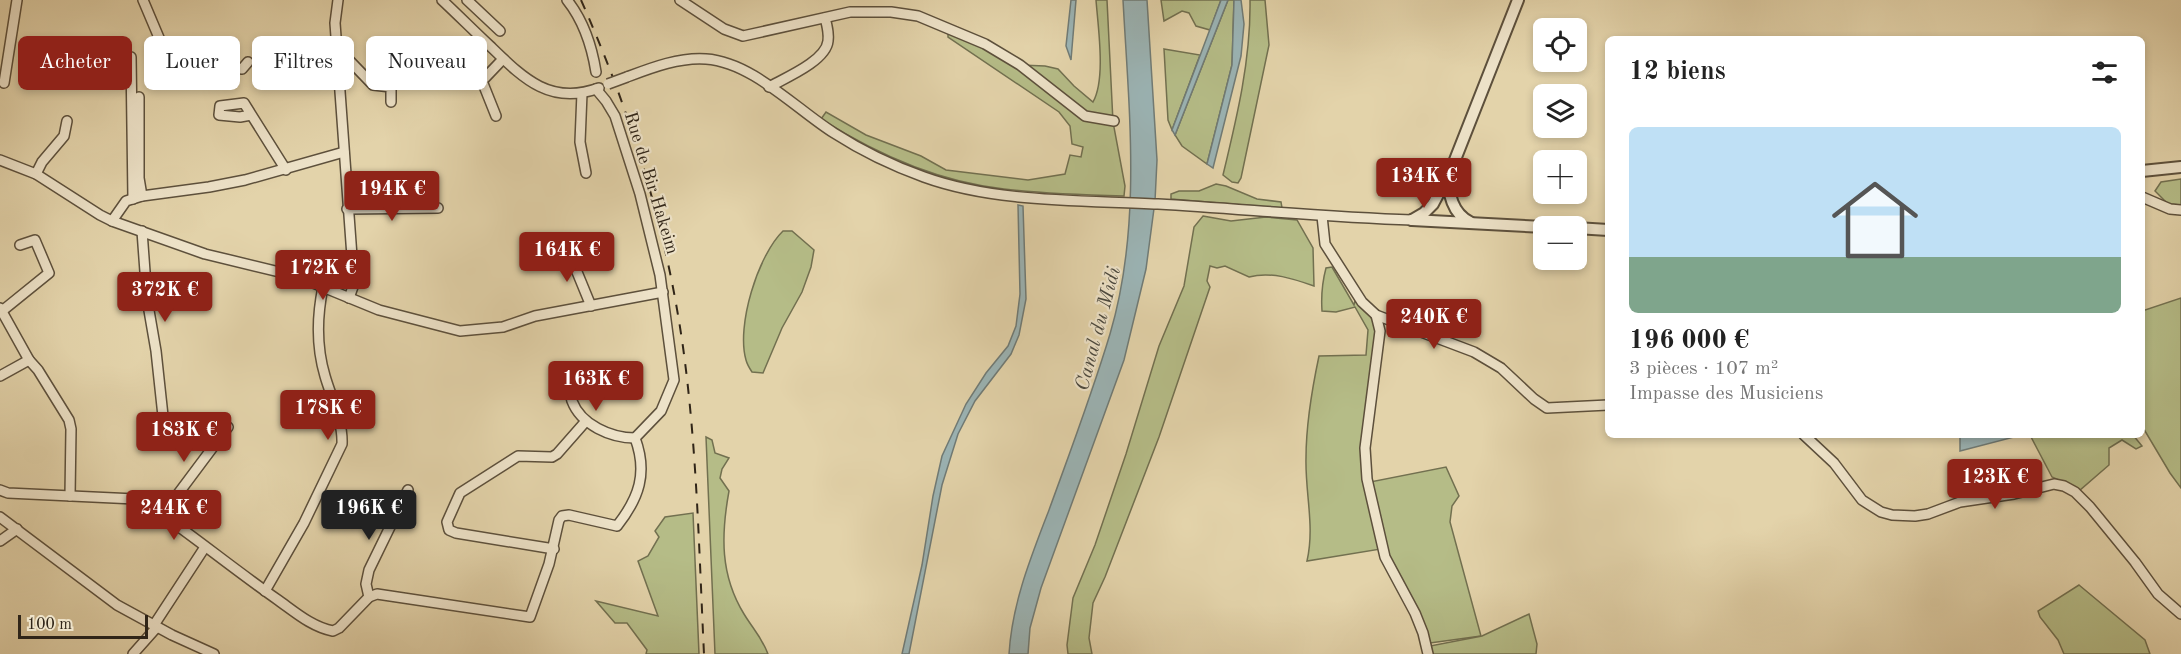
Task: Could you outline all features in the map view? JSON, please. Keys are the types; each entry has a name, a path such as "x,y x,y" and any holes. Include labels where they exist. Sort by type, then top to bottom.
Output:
{"street":[{"path":"4,83 17,0"},
{"path":"143,0 168,59 242,69 248,62"},
{"path":"336,36 334,14 338,0"},
{"path":"442,0 503,59 540,88 561,93 582,93 679,61 703,59 722,62 746,72 842,138 886,162 924,177 973,190 1322,216 1533,226"},
{"path":"467,0 500,31"},
{"path":"567,0 580,19 596,72"},
{"path":"680,0 724,29 743,36 850,12 891,12 929,20 985,44 1020,65 1085,116 1114,121"},
{"path":"1412,220 1433,204 1451,170 1518,0"},
{"path":"769,87 795,73 824,52 828,44 825,18"},
{"path":"496,116 482,81 503,59"},
{"path":"354,65 373,85 391,87 391,102"},
{"path":"132,80 137,198"},
{"name":"Rue de Bir Hakeim","path":"596,89 610,107 618,126 652,240 663,292 674,380 661,411 635,438"},
{"path":"340,90 354,284 349,298"},
{"path":"582,93 580,142 585,173"},
{"path":"137,198 139,97"},
{"path":"251,115 286,170"},
{"path":"36,174 42,162 64,136 67,121"},
{"path":"112,221 126,201 209,187 286,170 299,164 344,152"},
{"path":"0,160 36,174 112,221 205,254 296,276 401,317 460,331 503,327 535,316 663,292"},
{"path":"2145,171 2181,167"},
{"path":"1443,221 1452,210 1449,184 1451,170"},
{"path":"1441,190 1438,214 1443,221"},
{"path":"2145,198 2170,209 2181,210"},
{"path":"1452,199 1457,211 1464,219 1472,223"},
{"path":"347,209 438,208"},
{"path":"1322,216 1325,244 1362,302 1376,315 1474,351 1501,368 1547,408 1605,405"},
{"path":"1587,229 1605,230"},
{"path":"142,231 147,299 156,351 163,417"},
{"path":"20,245 35,240 49,273 1,310 29,360 38,370 69,420 71,429 70,496"},
{"path":"568,250 591,306"},
{"path":"265,591 304,523 342,444 342,433 324,372 317,335 323,287"},
{"path":"1376,315 1380,331 1365,448 1367,479 1385,557 1415,613 1428,654"},
{"path":"0,376 29,360"},
{"path":"0,490 8,493 135,499 144,502 315,626 333,631 351,617 369,597 377,594 530,617 554,549 559,520 562,516 569,515 617,526 641,483 635,438 608,433 586,421 572,401 567,378"},
{"path":"554,549 456,533 449,530 447,522 460,493 518,456 552,457 586,421"},
{"path":"163,514 228,427"},
{"path":"1807,438 1834,463 1862,500 1881,512 1892,515 1928,514 1960,502 2014,494 2054,484 2064,486 2075,492 2090,507 2158,594 2181,614"},
{"path":"369,597 366,584 369,570 408,490"},
{"path":"0,517 102,595 155,626 213,654"},
{"path":"0,541 17,529"},
{"path":"133,654 155,626 205,547"}],"green space":[{"path":"1096,0 1107,0 1113,122 1125,186 1124,196 1019,191 956,180 886,155 821,119 826,112 866,135 921,156 946,170 1028,180 1065,174 1070,155 1081,157 1083,147 1072,144 1070,126 1059,112 948,37 948,29 1020,65 1058,69 1093,102 1097,92 1100,67"},
{"path":"1161,0 1221,0 1210,30 1196,26 1189,13 1182,11 1164,21"},
{"path":"1228,0 1234,0 1232,65 1207,164 1182,146 1175,135"},
{"path":"1250,0 1265,0 1269,45 1241,178 1238,183 1232,182 1223,175 1246,66"},
{"path":"1164,49 1200,55 1172,130 1168,120"},
{"path":"2181,179 2181,205 2168,204 2155,191 2161,182"},
{"path":"1216,184 1257,199 1281,202 1282,208 1171,199 1171,194 1179,191 1199,191"},
{"path":"1203,216 1231,221 1266,217 1297,220 1313,248 1314,286 1274,275 1249,277 1225,266 1217,268 1210,266 1207,281 1210,287 1159,437 1093,603 1089,638 1092,654 1068,654 1073,598 1095,545 1159,346 1184,286 1194,227"},
{"path":"783,231 792,231 814,250 811,267 802,292 782,328 763,373 752,372 746,362 744,346 744,329 751,292 765,256"},
{"path":"1332,267 1354,305 1355,301 1371,317 1377,327 1364,427 1381,549 1307,561 1310,522 1306,445 1319,356 1366,355 1368,330 1355,307 1336,312 1322,311 1322,290 1326,268"},
{"path":"2181,298 2181,488 2145,431 2145,310"},
{"path":"706,437 712,440 715,453 729,458 722,469 720,478 729,491 724,554 730,585 768,654 715,654"},
{"path":"2032,438 2135,438 2142,446 2136,449 2122,440 2109,448 2109,465 2080,490 2052,477"},
{"path":"1446,467 1459,496 1452,506 1450,522 1481,636 1430,643 1386,548 1370,482"},
{"path":"693,513 699,654 646,654 647,650 627,623 615,623 596,601 658,616 638,561 648,556 659,537 655,531 665,517"},
{"path":"2079,585 2145,640 2150,654 2064,654 2058,640 2038,611"},
{"path":"1529,614 1537,644 1536,654 1433,654 1430,646 1482,636"}],"water":[{"path":"1071,0 1076,0 1071,60 1066,46"},
{"path":"1123,0 1147,0 1157,160 1155,201 1146,269 1124,360 1041,588 1030,628 1028,654 1009,654 1014,617 1023,580 1096,379 1120,293 1130,210 1131,168"},
{"path":"1221,0 1228,0 1175,135 1172,130"},
{"path":"1234,0 1241,0 1244,24 1241,56 1213,168 1207,164 1232,65"},
{"path":"1018,205 1023,206 1026,299 1019,335 1011,354 975,401 958,434 942,485 909,654 902,654 922,565 942,456 966,404 986,373 1008,346 1016,326 1020,294"},
{"path":"1960,438 2010,438 1960,451"}],"railway":[{"path":"581,0 615,84 644,170 676,302 688,385 697,500 704,654"}],"water label":[{"name":"Canal du Midi","path":"1099,329"}]}
